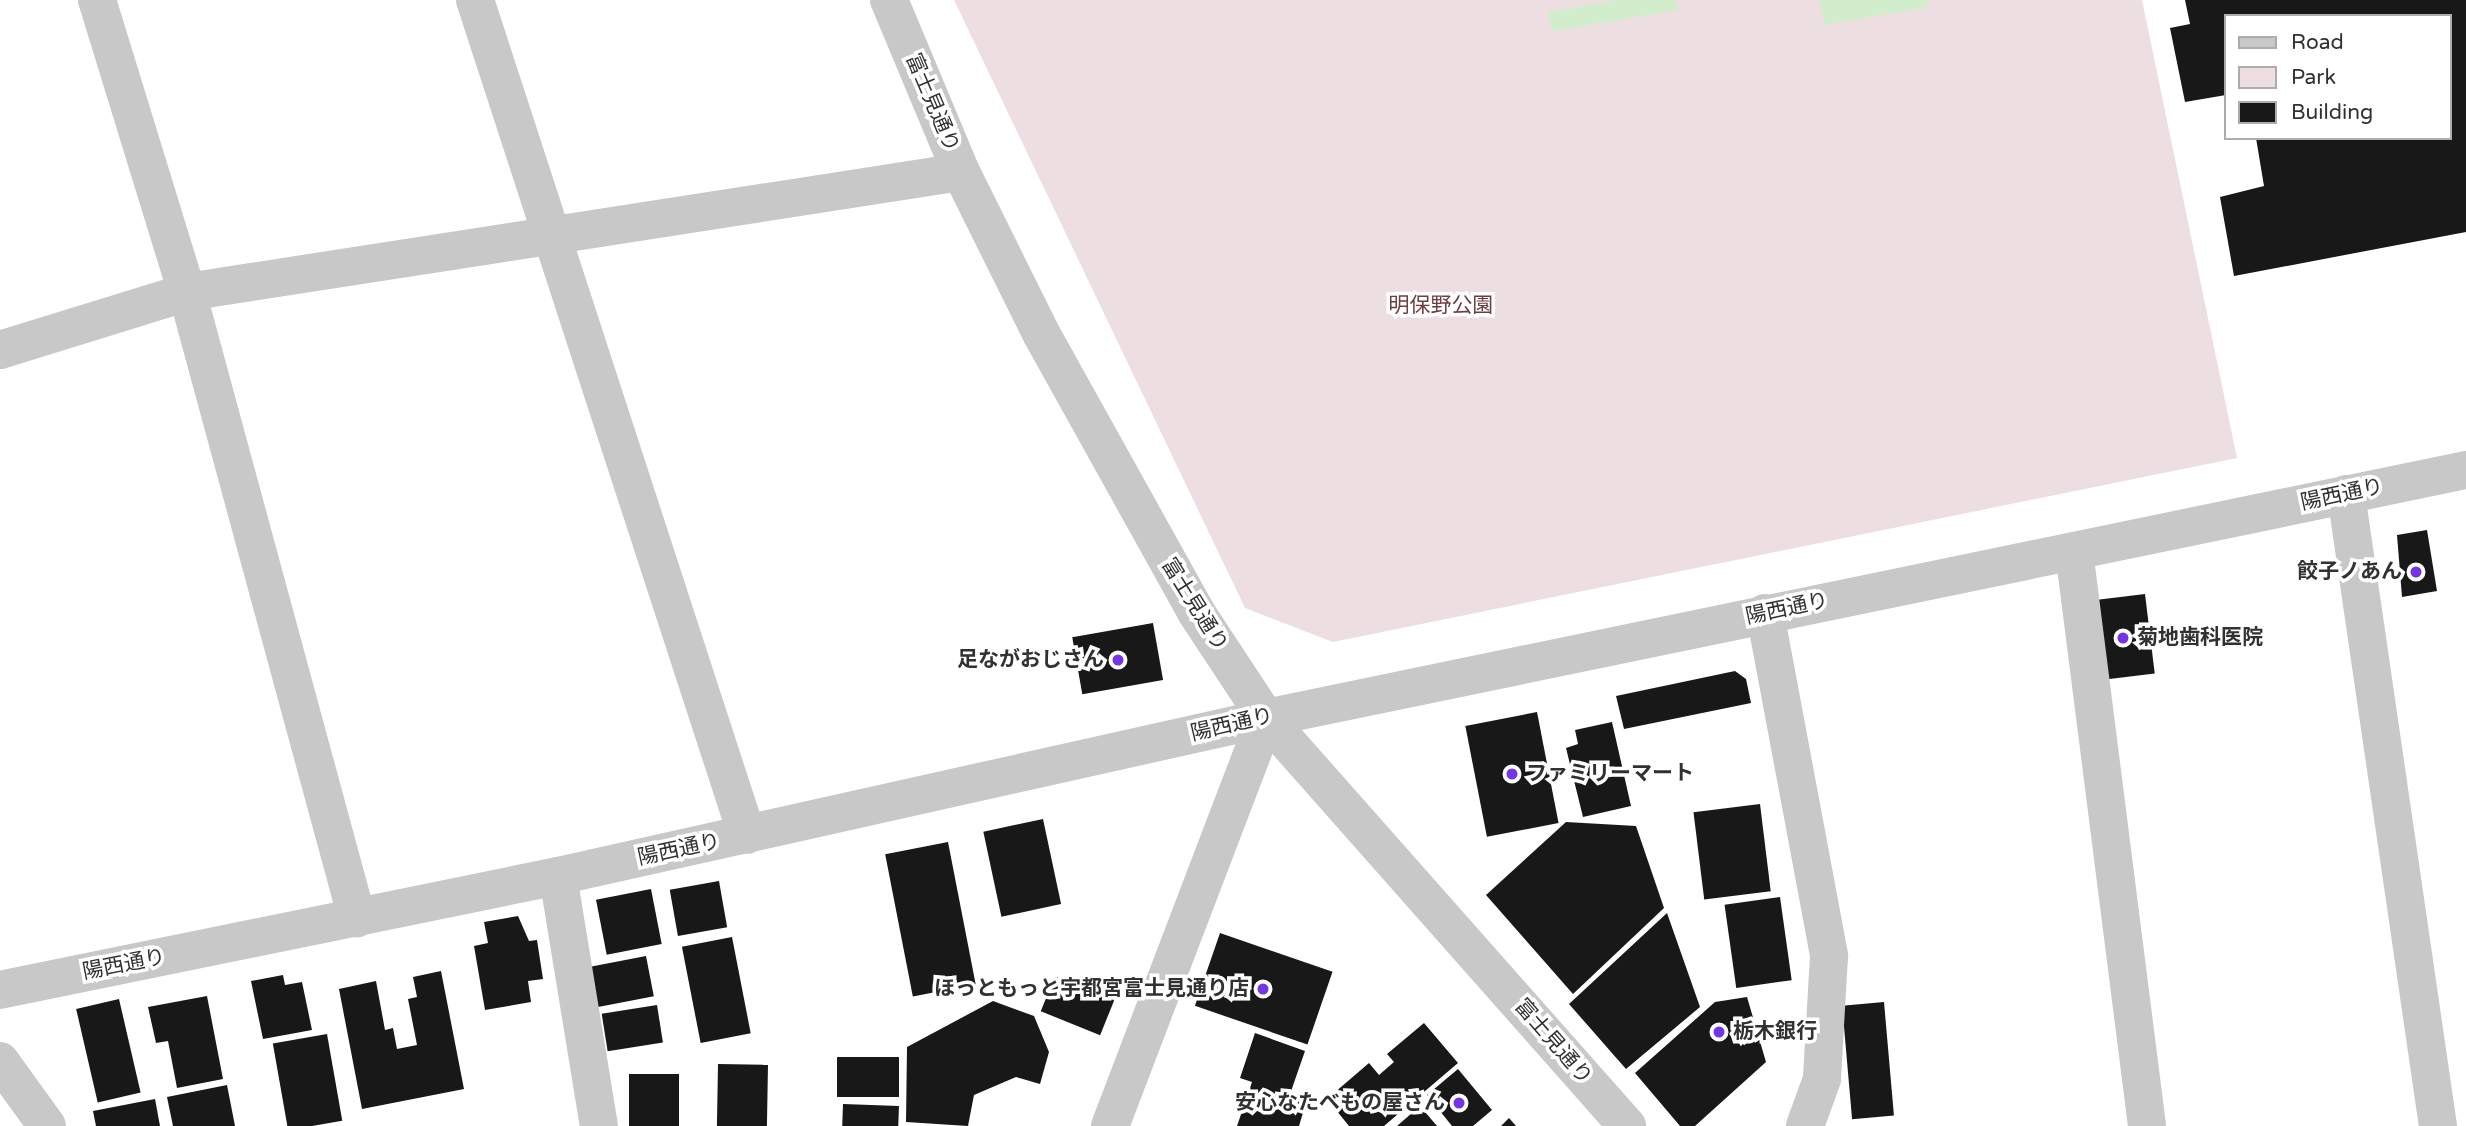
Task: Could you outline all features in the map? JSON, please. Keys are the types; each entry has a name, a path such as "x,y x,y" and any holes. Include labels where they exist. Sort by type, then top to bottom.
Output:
{"street":[{"path":"97,0 187,292 357,918"},
{"path":"475,0 555,234 747,835"},
{"name":"富士見通り","path":"889,0 961,172 1125,489 1266,718 1627,1126"},
{"path":"0,350 187,292 961,172"},
{"name":"陽西通り","path":"0,990 558,876 1266,718 2466,470"},
{"path":"2346,494 2438,1126"},
{"path":"2074,551 2147,1126"},
{"path":"1766,613 1829,956 1822,1079 1805,1126"},
{"path":"1110,1126 1266,718"},
{"path":"558,876 599,1126"},
{"path":"0,1060 47,1126"}],"green space":[{"name":"明保野公園","path":"954,0 2142,0 2237,458 1333,642 1245,608"}],"shaded area":[{"path":"1618,0 1676,0 1678,10 1552,31 1548,12"},
{"path":"1820,0 1927,0 1928,7 1824,25"}],"building":[{"path":"2185,0 2466,0 2466,232 2234,276 2220,197 2264,186 2256,140 2452,140 2452,14 2224,14 2224,95 2185,102 2170,28 2190,24"},
{"name":"餃子ノあん","path":"2427,530 2437,591 2402,597 2397,535"},
{"name":"菊地歯科医院","path":"2145,594 2155,673 2099,680 2089,601"},
{"name":"足ながおじさん","path":"1153,623 1163,680 1082,694 1072,637"},
{"path":"1735,671 1746,679 1751,703 1624,729 1616,696"},
{"name":"ファミリーマート","path":"1537,712 1559,823 1487,837 1465,726"},
{"path":"1612,722 1631,806 1583,817 1566,748 1578,744 1575,730"},
{"path":"1760,804 1771,891 1704,900 1693,812"},
{"path":"1043,819 1061,904 1001,917 983,832"},
{"path":"1566,822 1636,826 1664,908 1573,994 1486,895"},
{"path":"948,842 976,984 913,997 885,854"},
{"path":"719,881 727,927 678,936 670,890"},
{"path":"651,889 662,944 607,955 596,900"},
{"path":"1780,897 1792,980 1736,988 1725,905"},
{"path":"1667,913 1700,1007 1626,1069 1569,1004"},
{"path":"518,916 529,941 537,940 543,979 528,981 531,1002 485,1010 474,946 488,943 484,922"},
{"name":"ほっともっと宇都宮富士見通り店","path":"1220,933 1333,972 1307,1045 1195,1006"},
{"path":"732,937 751,1033 701,1043 682,947"},
{"path":"646,956 654,996 593,1008 585,968"},
{"path":"441,971 464,1089 362,1109 339,989 376,981 385,1030 393,1028 397,1049 417,1045 408,999 417,997 413,977"},
{"path":"283,975 285,985 302,982 312,1030 263,1039 251,981"},
{"path":"1055,976 1114,1000 1100,1035 1041,1011"},
{"path":"207,996 223,1079 177,1088 168,1041 156,1043 148,1007"},
{"name":"栃木銀行","path":"1747,997 1766,1062 1695,1126 1680,1126 1635,1073 1715,1002"},
{"path":"119,999 141,1093 98,1102 76,1009"},
{"path":"993,1001 1034,1016 1049,1052 1040,1084 1016,1077 974,1095 968,1126 906,1122 907,1047"},
{"path":"1884,1002 1894,1116 1852,1119 1842,1006"},
{"path":"657,1005 663,1043 608,1051 602,1014"},
{"path":"1424,1023 1458,1063 1384,1126 1349,1126 1327,1099 1369,1063 1379,1075 1394,1062 1387,1054"},
{"path":"1255,1033 1305,1051 1289,1097 1306,1103 1299,1126 1237,1126 1252,1082 1240,1078"},
{"path":"327,1034 342,1121 312,1126 287,1126 273,1044"},
{"path":"837,1057 899,1057 899,1097 837,1097"},
{"path":"718,1064 768,1065 767,1126 717,1126"},
{"name":"安心なたべもの屋さん","path":"1458,1069 1492,1110 1473,1126 1452,1126 1427,1095"},
{"path":"629,1074 679,1074 679,1126 629,1126"},
{"path":"227,1085 235,1126 173,1126 167,1097"},
{"path":"155,1099 160,1126 96,1126 93,1111"},
{"path":"843,1104 899,1106 898,1126 842,1126"},
{"path":"1420,1106 1437,1126 1397,1126"},
{"path":"1509,1118 1516,1126 1501,1126"}],"place":[{"name":"餃子ノあん","path":"2416,572"},
{"name":"菊地歯科医院","path":"2123,638"},
{"name":"足ながおじさん","path":"1118,660"},
{"name":"ファミリーマート","path":"1512,774"},
{"name":"ほっともっと宇都宮富士見通り店","path":"1263,989"},
{"name":"栃木銀行","path":"1719,1032"},
{"name":"安心なたべもの屋さん","path":"1459,1103"}]}
